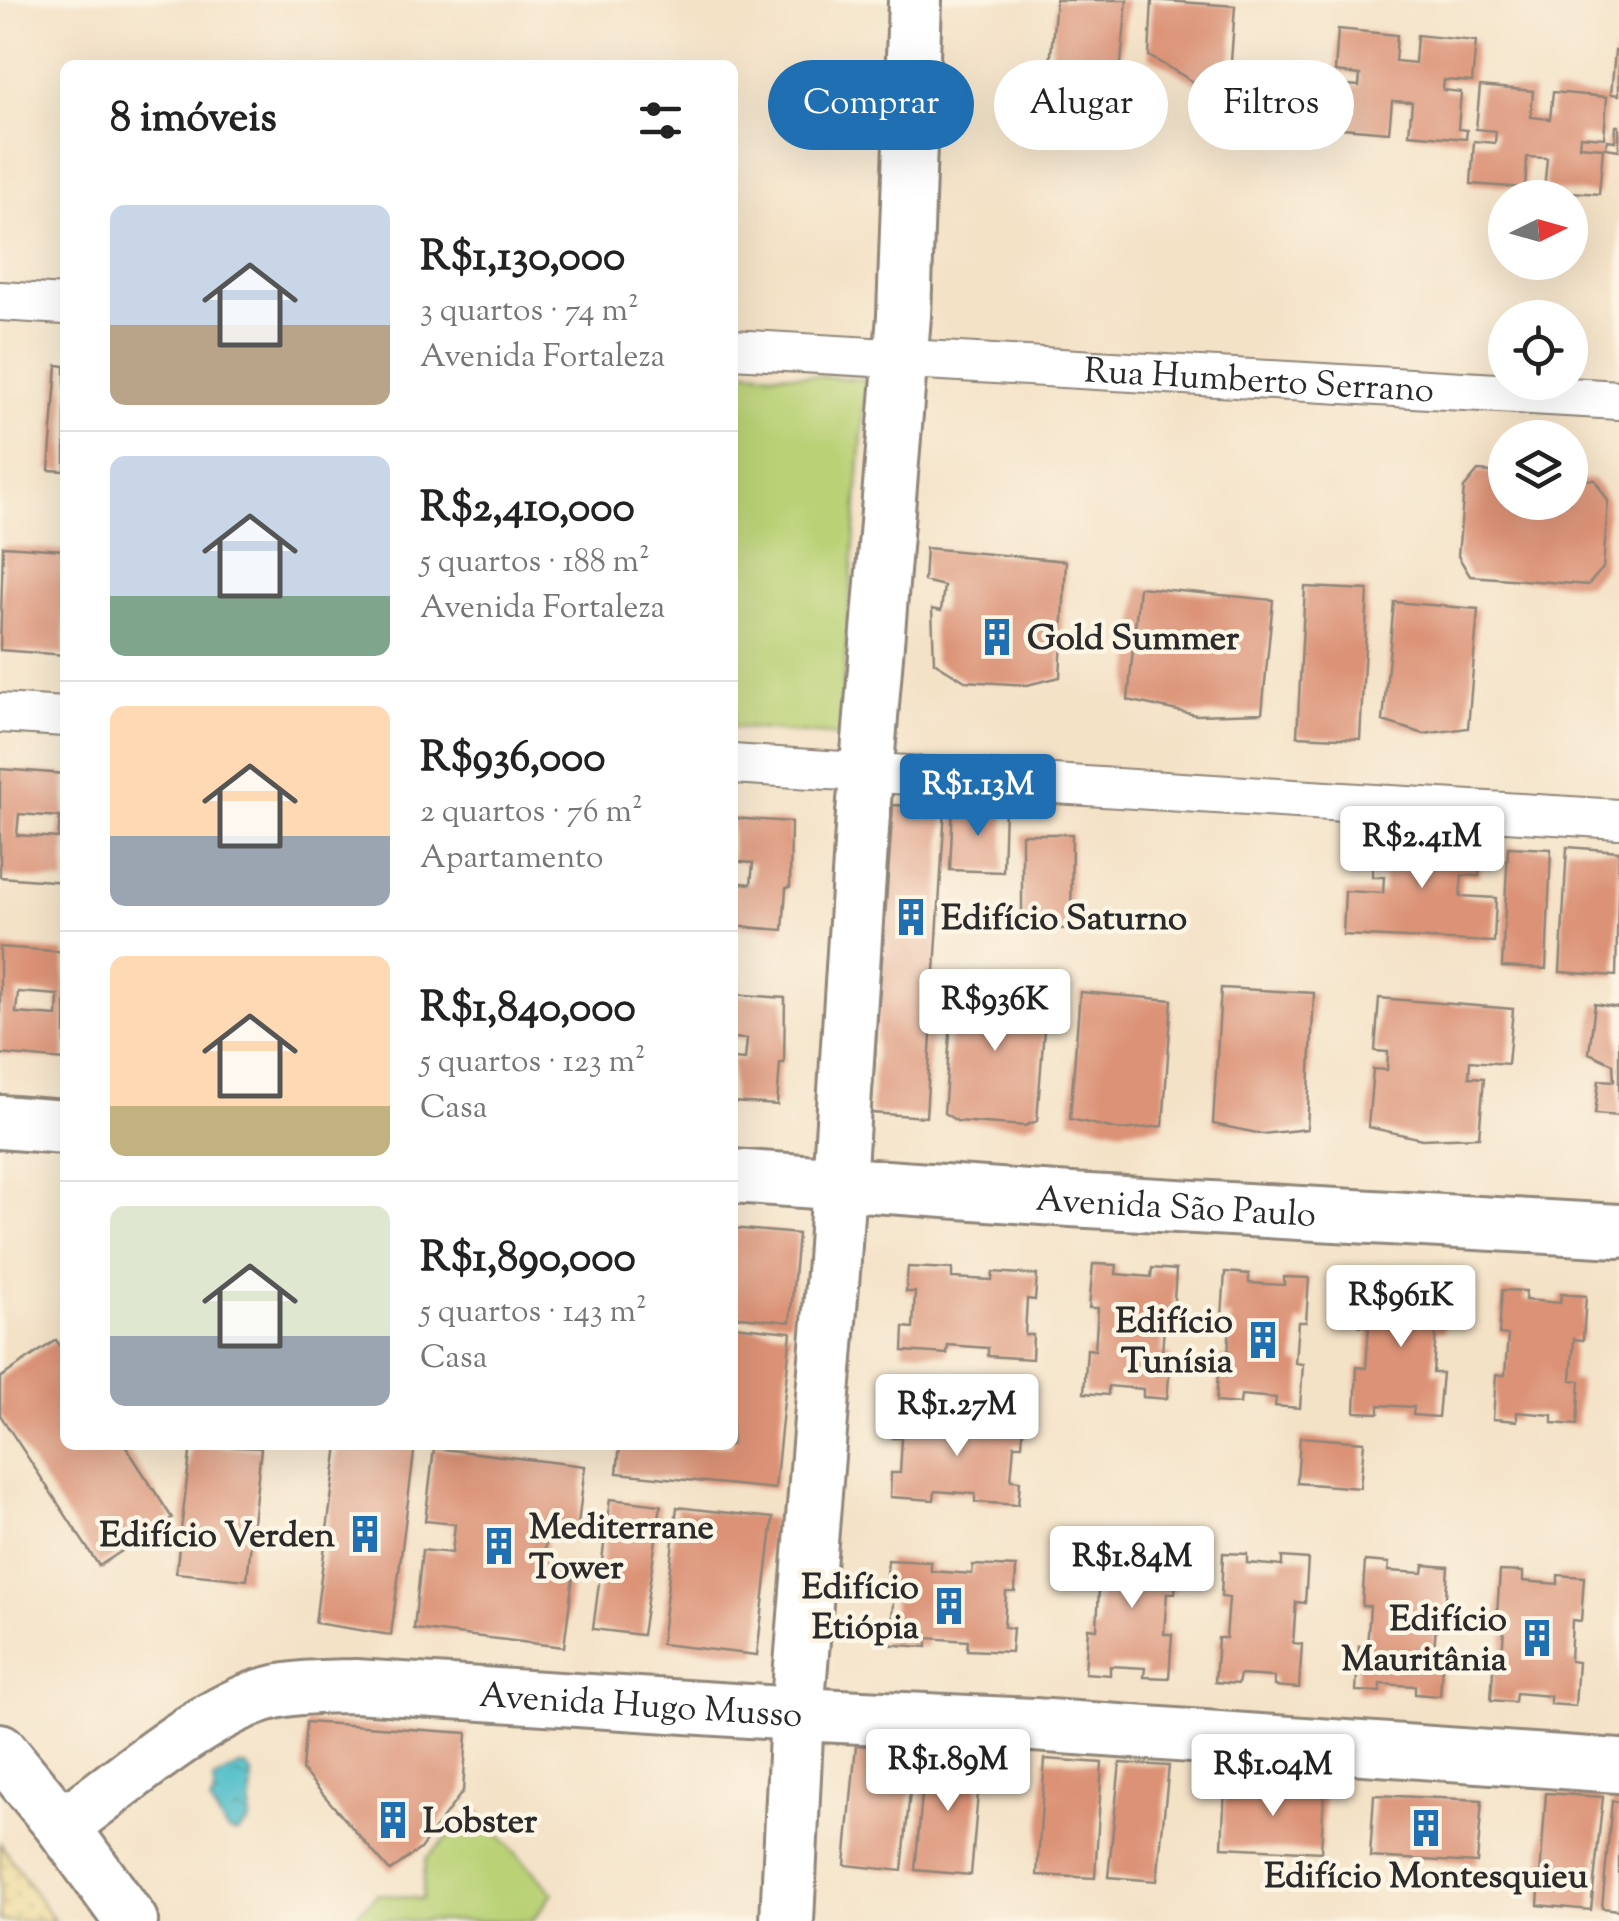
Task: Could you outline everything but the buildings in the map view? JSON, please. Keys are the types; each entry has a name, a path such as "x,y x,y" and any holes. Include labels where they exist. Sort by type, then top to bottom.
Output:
{"main road":[{"path":"787,1921 797,1714 900,360 915,0"},
{"path":"0,1122 60,1127"},
{"name":"Avenida São Paulo","path":"738,1176 1070,1200 1619,1231"},
{"name":"Avenida Hugo Musso","path":"62,1826 216,1714 258,1696 306,1687 355,1686 1034,1725 1619,1766"},
{"path":"0,1750 131,1921"}],"street":[{"path":"0,301 60,305"},
{"name":"Rua Humberto Serrano","path":"738,349 1619,400"},
{"path":"0,713 60,718"},
{"path":"738,764 1619,819"}],"green space":[{"path":"738,370 866,380 840,736 738,727"},
{"path":"477,1811 553,1893 532,1921 351,1921 377,1894 422,1899 426,1858"}],"sand":[{"path":"0,1843 54,1921 0,1921"}],"water":[{"path":"246,1766 252,1774 250,1821 237,1833 227,1831 210,1803 215,1793 214,1780"}],"place":[{"name":"Gold Summer","path":"997,637"},
{"name":"Edifício Saturno","path":"911,917"},
{"name":"Edifício Tunísia","path":"1263,1340"},
{"name":"Edifício Verden","path":"365,1534"},
{"name":"Mediterrane Tower","path":"499,1546"},
{"name":"Edifício Etiópia","path":"949,1606"},
{"name":"Edifício Mauritânia","path":"1537,1638"},
{"name":"Lobster","path":"393,1820"},
{"name":"Edifício Montesquieu","path":"1426,1828"}]}
